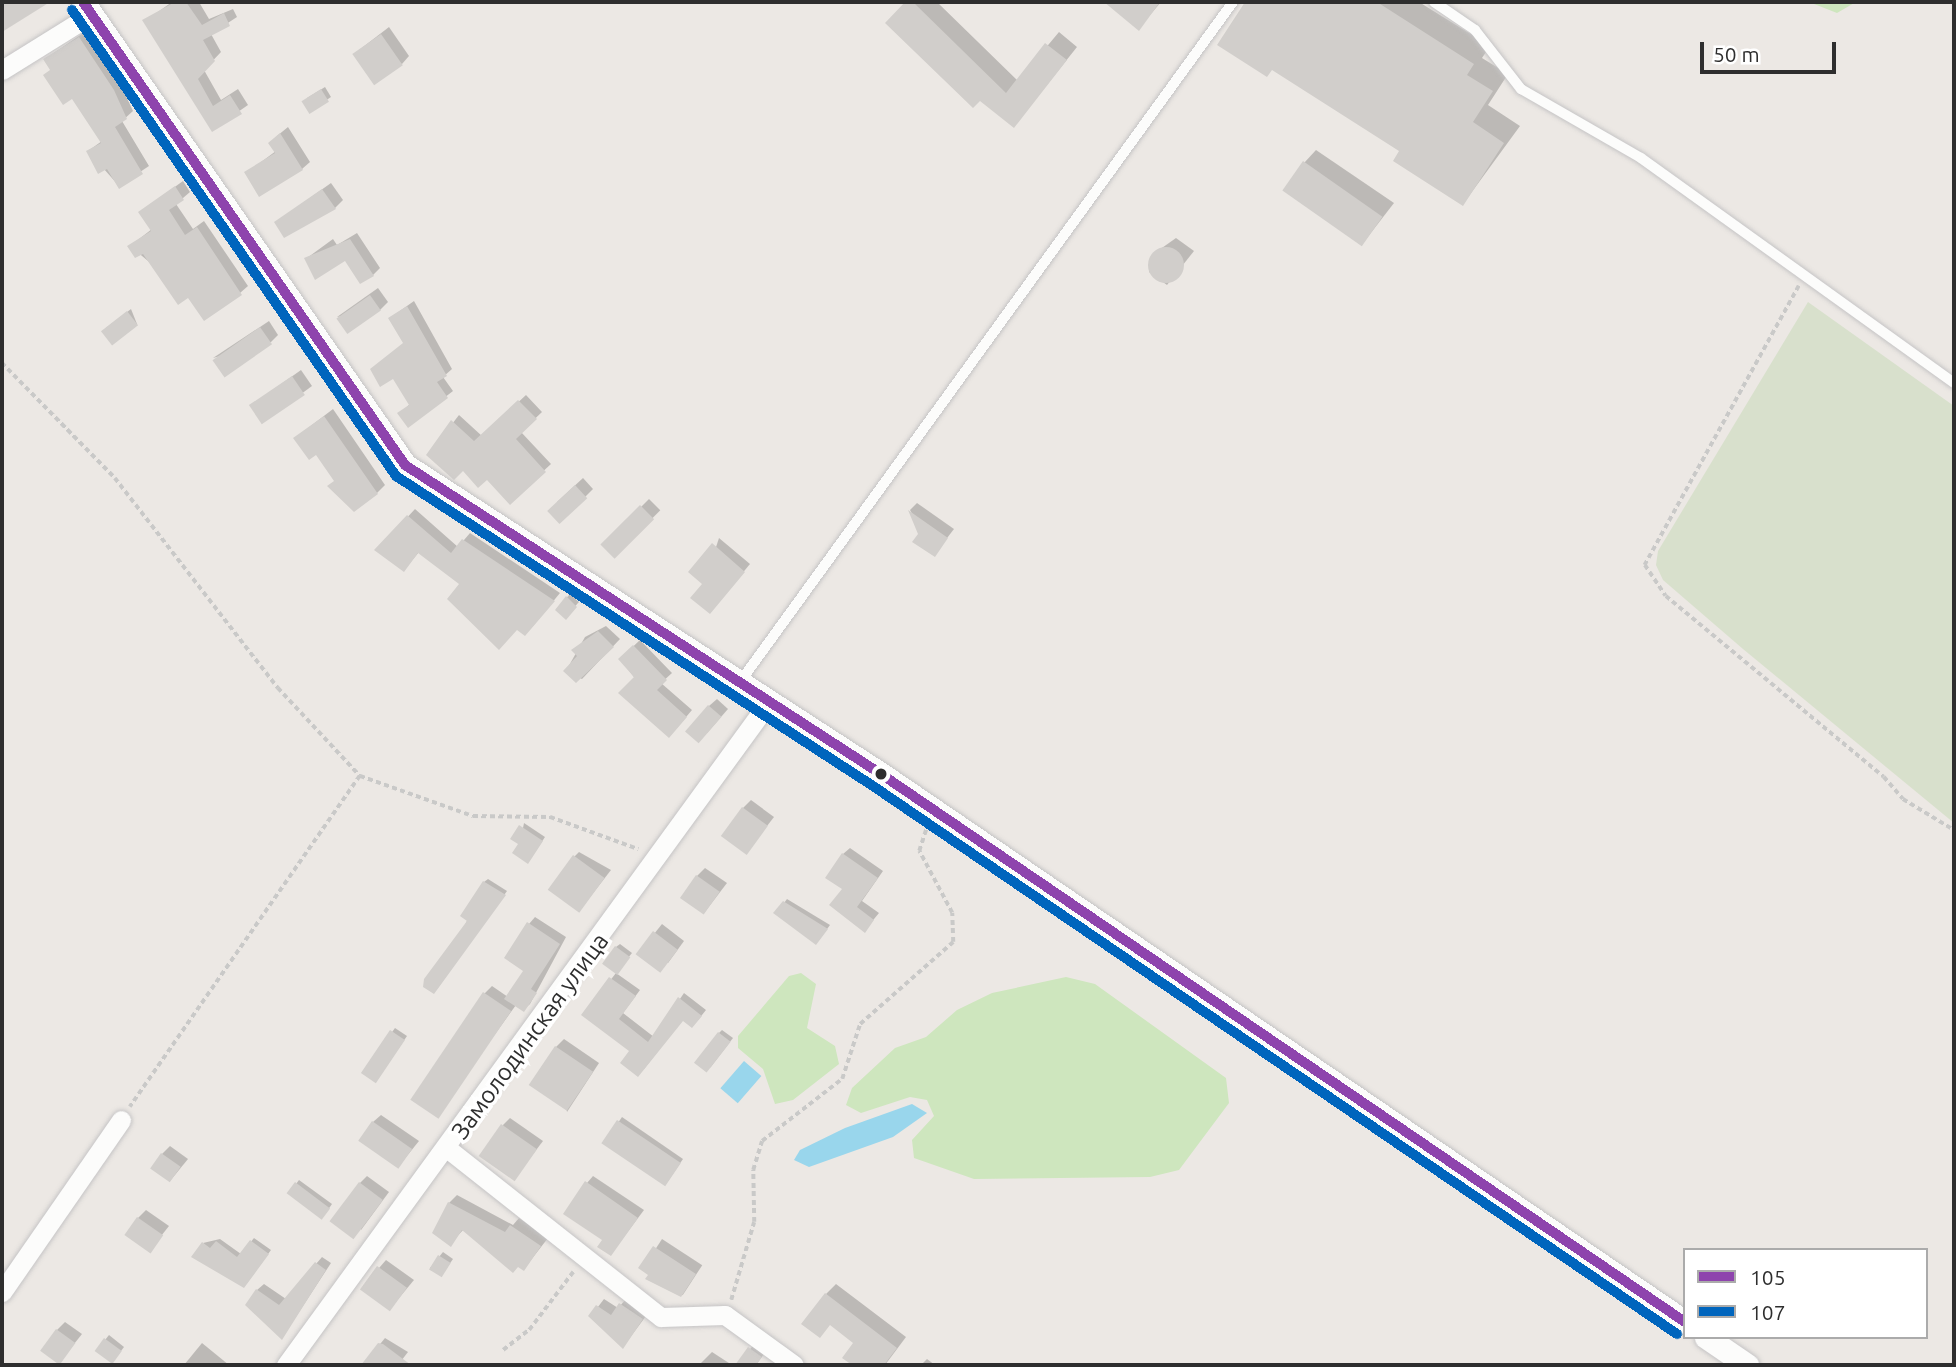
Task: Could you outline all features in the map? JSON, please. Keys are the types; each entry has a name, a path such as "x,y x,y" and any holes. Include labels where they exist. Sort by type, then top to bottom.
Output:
{"street":[{"path":"2,70 88,8 405,466 936,813 1683,1321"},
{"name":"Замолодинская улица","path":"286,1365 447,1149 768,703"},
{"path":"2,1293 121,1120"},
{"path":"447,1149 586,1252 661,1317 725,1315 794,1365"},
{"path":"1709,1339 1747,1365"}],"lane":[{"path":"739,682 1233,2"},
{"path":"1434,2 1475,30 1521,89 1641,158 1954,383"}],"path":[{"path":"1804,277 1646,565 1666,596 1884,776 1903,799 1954,830"},
{"path":"2,363 115,478 278,688 359,776 473,816 550,817 578,825 658,859"},
{"path":"121,1120 359,776"},
{"path":"725,1315 754,1222 753,1170 762,1141 842,1079 860,1024 953,942 952,913 919,851 936,813"},
{"path":"503,1350 548,1308 586,1252"}],"green space":[{"path":"1809,2 1856,2 1837,13"},
{"path":"1808,302 1954,406 1954,823 1663,580 1656,565 1658,551"},
{"path":"801,973 816,984 807,1028 835,1046 839,1064 793,1100 775,1104 763,1069 738,1048 738,1036 789,976"},
{"path":"1066,977 1095,984 1226,1078 1229,1103 1179,1170 1150,1177 974,1179 914,1158 912,1140 934,1116 927,1100 910,1097 861,1113 846,1105 852,1088 895,1048 926,1037 957,1010 992,993"}],"water":[{"path":"744,1061 761,1076 738,1103 720,1088"},
{"path":"912,1104 927,1113 893,1137 809,1167 794,1160 800,1150 845,1128"}],"building":[{"path":"2,2 50,2 2,32"},
{"path":"175,2 186,2 202,25 224,13 230,26 203,40 215,61 198,79 213,106 230,95 242,114 212,132 142,20"},
{"path":"905,2 913,2 1006,93 1045,43 1067,60 1014,128 980,101 973,108 885,23"},
{"path":"1104,2 1160,2 1139,31"},
{"path":"1245,2 1377,2 1474,64 1467,75 1493,91 1473,122 1504,143 1463,206 1393,161 1399,151 1272,70 1267,77 1217,45"},
{"path":"381,34 403,65 374,85 352,54"},
{"path":"79,37 114,90 127,119 115,127 143,174 119,189 107,169 98,174 86,151 101,143 72,99 63,105 43,75 50,70 43,59"},
{"path":"321,89 329,102 309,114 301,101"},
{"path":"280,133 303,170 259,197 244,172 275,153 268,143"},
{"path":"1303,161 1382,217 1362,246 1282,190"},
{"path":"175,186 184,200 169,210 185,235 197,227 242,295 204,321 188,298 178,305 143,254 135,258 127,246 151,231 138,212"},
{"path":"322,189 336,209 284,238 274,222"},
{"path":"350,239 374,276 360,284 345,261 315,280 304,258"},
{"path":"1166,247 1178,253 1184,265 1178,277 1166,283 1154,277 1148,265 1154,253"},
{"path":"370,295 381,311 347,334 336,319"},
{"path":"407,306 447,376 437,382 448,398 408,428 397,413 409,405 393,379 380,387 370,369 403,343 388,318"},
{"path":"127,311 138,325 112,346 101,331"},
{"path":"260,327 272,344 225,377 212,360"},
{"path":"292,376 305,395 262,424 249,405"},
{"path":"518,400 537,419 516,439 546,472 510,505 487,480 478,488 463,471 454,480 426,455 451,420 474,441"},
{"path":"324,416 378,494 354,512 327,486 334,481 316,455 309,460 293,438"},
{"path":"575,485 587,498 559,524 547,511"},
{"path":"640,505 654,519 615,559 600,545"},
{"path":"908,510 948,538 935,557 912,542 918,534"},
{"path":"407,515 451,553 462,539 555,601 525,636 517,630 499,650 447,599 459,584 418,553 404,572 374,550"},
{"path":"712,543 745,572 710,614 690,598 702,584 688,572"},
{"path":"566,596 577,607 566,620 555,610"},
{"path":"598,631 614,647 576,683 563,671 577,656 571,650"},
{"path":"633,645 667,680 657,690 687,717 669,738 618,693 634,677 618,659"},
{"path":"708,705 722,717 699,743 685,731"},
{"path":"742,807 768,826 747,855 721,836"},
{"path":"519,825 543,841 528,864 512,853 518,844 510,839"},
{"path":"842,853 878,878 857,907 874,920 865,933 829,905 842,889 825,878"},
{"path":"573,855 605,878 579,913 548,890"},
{"path":"696,875 720,892 704,915 680,898"},
{"path":"483,881 506,895 434,994 423,987 424,979 467,921 460,916"},
{"path":"783,901 828,929 816,945 773,913"},
{"path":"527,922 560,944 531,989 537,993 524,1012 504,999 523,971 504,958"},
{"path":"653,931 678,950 660,973 636,954"},
{"path":"615,946 630,957 617,975 602,964"},
{"path":"609,977 636,996 619,1019 648,1042 678,997 702,1016 692,1028 683,1021 638,1077 620,1063 629,1051 581,1015"},
{"path":"483,992 511,1011 438,1119 410,1100"},
{"path":"390,1030 405,1040 376,1083 361,1073"},
{"path":"718,1032 731,1042 707,1073 694,1063"},
{"path":"555,1046 593,1072 567,1111 529,1085"},
{"path":"617,1120 681,1163 665,1186 601,1143"},
{"path":"372,1121 412,1149 398,1169 358,1141"},
{"path":"501,1124 537,1149 515,1181 479,1156"},
{"path":"161,1153 181,1167 170,1182 150,1169"},
{"path":"585,1181 638,1218 611,1256 597,1247 602,1240 563,1214"},
{"path":"295,1182 330,1208 322,1220 287,1193"},
{"path":"359,1182 383,1200 353,1239 330,1221"},
{"path":"448,1202 505,1232 510,1225 541,1246 524,1271 518,1267 513,1273 462,1230 451,1247 432,1233"},
{"path":"137,1217 163,1235 151,1253 124,1235"},
{"path":"250,1240 269,1254 244,1288 191,1257 202,1242 210,1248 216,1241 237,1257"},
{"path":"653,1246 696,1274 681,1297 645,1279 648,1275 638,1268"},
{"path":"438,1255 451,1263 442,1277 429,1269"},
{"path":"315,1262 326,1270 282,1340 245,1305 256,1289 279,1305"},
{"path":"377,1266 407,1288 390,1311 360,1289"},
{"path":"825,1293 897,1348 884,1365 852,1365 842,1358 853,1343 830,1325 820,1338 801,1324"},
{"path":"619,1303 643,1319 623,1349 588,1316 596,1305 611,1315"},
{"path":"56,1329 75,1343 60,1365 40,1351"},
{"path":"104,1338 122,1351 112,1364 95,1351"},
{"path":"378,1343 383,1344 411,1365 361,1365"},
{"path":"748,1347 762,1357 756,1365 735,1365"}],"transit line":[{"name":"105","path":"83,2 405,465 881,774 1683,1321"},
{"name":"107","path":"72,10 396,476 873,786 1677,1334"}]}
